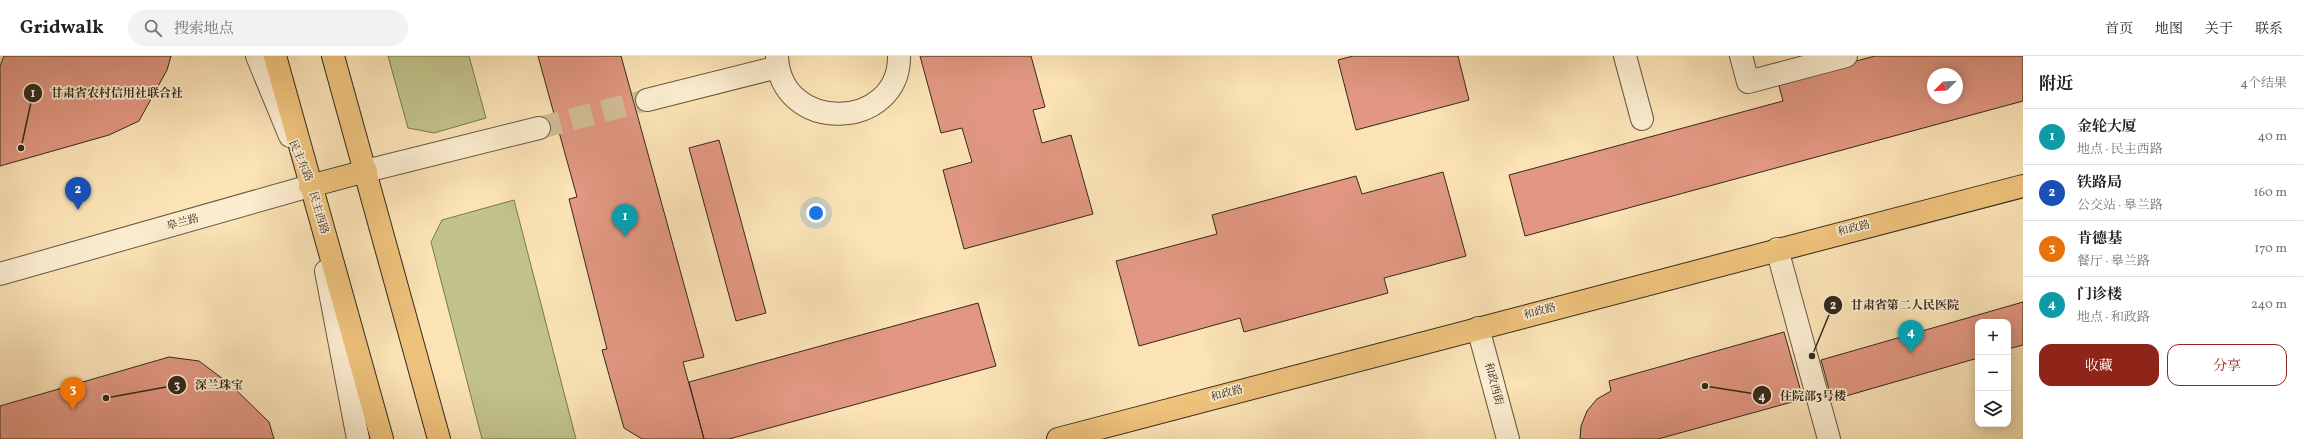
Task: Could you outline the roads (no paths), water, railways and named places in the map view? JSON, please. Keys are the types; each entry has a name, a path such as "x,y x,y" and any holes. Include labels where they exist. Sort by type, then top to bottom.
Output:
{"main road":[{"name":"民主东路","path":"275,56 310,186"},
{"path":"333,56 439,439"},
{"name":"皋兰路","path":"310,186 366,171"},
{"name":"民主西路","path":"310,186 382,439"},
{"name":"和政路","path":"1058,439 2023,186"}],"street":[{"name":"民主东路","path":"257,56 310,186"},
{"path":"647,100 777,61 788,89 805,106 828,114 852,114 874,104 890,86 899,64 899,56"},
{"path":"1624,56 1642,119"},
{"path":"1740,56 1748,82 1846,56"},
{"path":"366,171 540,128"},
{"name":"皋兰路","path":"0,274 310,186"},
{"name":"民主西路","path":"310,186 358,439"},
{"path":"1778,249 1829,439"},
{"name":"和政西街","path":"1478,328 1508,439"}],"tunnel":[{"path":"539,128 647,100"}],"place":[{"name":"甘肃省农村信用社联合社","path":"21,148"},
{"name":"铁路局","path":"78,210"},
{"name":"金轮大厦","path":"625,237"},
{"name":"门诊楼","path":"1911,353"},
{"name":"甘肃省第二人民医院","path":"1812,356"},
{"name":"住院部3号楼","path":"1705,386"},
{"name":"深兰珠宝","path":"106,398"},
{"name":"肯德基","path":"73,410"}]}
